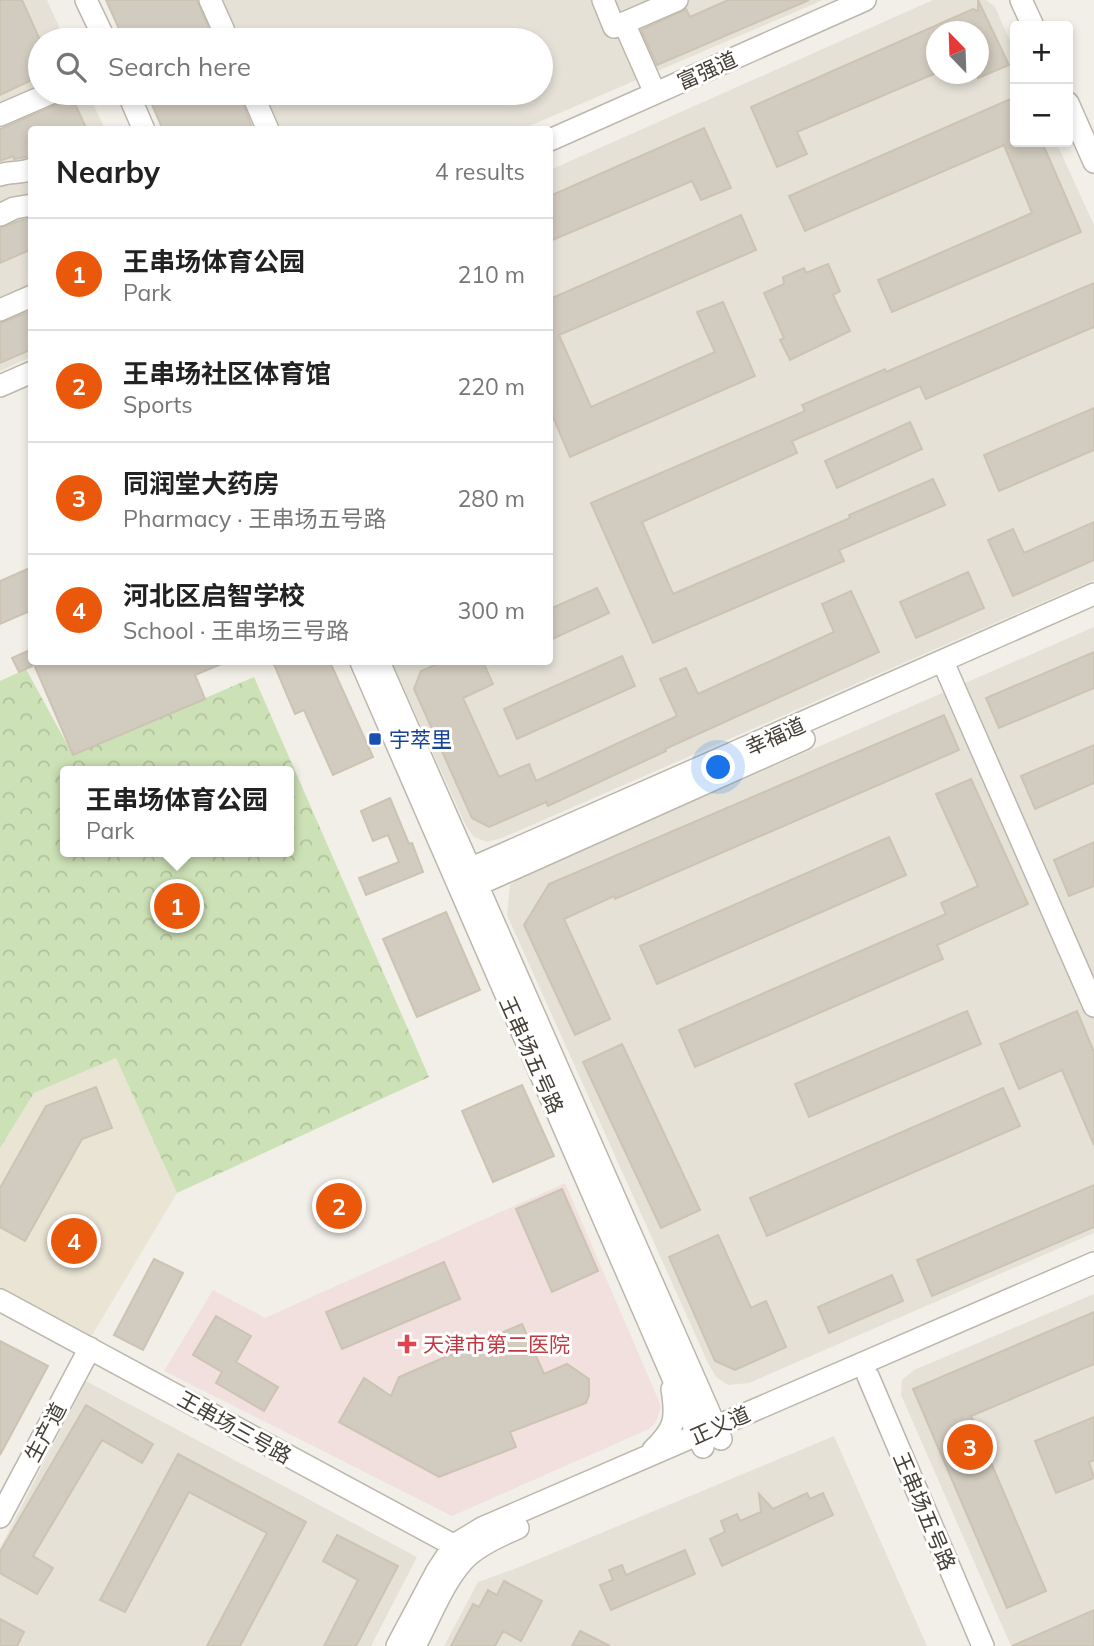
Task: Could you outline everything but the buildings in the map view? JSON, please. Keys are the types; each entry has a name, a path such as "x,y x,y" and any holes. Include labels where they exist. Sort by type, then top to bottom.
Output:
{"street":[{"path":"72,0 85,28"},
{"path":"86,0 99,28"},
{"path":"210,0 223,28"},
{"path":"603,0 614,27 649,6 677,0"},
{"name":"富强道","path":"553,138 865,0"},
{"path":"1021,0 1031,21"},
{"path":"624,23 655,93"},
{"path":"0,116 28,103"},
{"path":"118,105 126,126"},
{"path":"133,105 142,126"},
{"path":"257,105 266,126"},
{"path":"1073,114 1094,162"},
{"path":"0,175 28,171"},
{"path":"0,215 28,206"},
{"path":"0,310 28,298"},
{"path":"0,386 28,374"},
{"name":"幸福道","path":"946,668 1094,594"},
{"name":"幸福道","path":"466,881 946,668 1094,609"},
{"name":"王串场五号路","path":"362,665 466,881 710,1437"},
{"name":"王串场五号路","path":"380,665 466,881"},
{"path":"946,668 1094,1006"},
{"name":"正义道","path":"710,1437 1094,1263"},
{"name":"正义道","path":"397,1646 437,1571 482,1528 868,1376 1094,1277"},
{"name":"王串场三号路","path":"0,1300 462,1550"},
{"name":"生产道","path":"0,1517 90,1348"},
{"name":"王串场五号路","path":"868,1376 983,1646"},
{"path":"647,1464 673,1425 677,1378"},
{"name":"正义道","path":"415,1646 462,1550"}],"shaded area":[{"path":"0,0 47,0 60,28 28,28 28,105 94,105 104,126 28,126 28,358 0,371"},
{"path":"219,0 823,0 529,126 275,126 265,105 553,105 553,28 232,28"},
{"path":"933,0 986,0 995,7 1010,41 1010,147 1058,147 1094,225 1094,580 502,838 487,842 474,837 466,826 393,665 553,665 553,169"},
{"path":"1094,627 1094,1233 749,1383 728,1385 716,1377 708,1363 507,915 510,885 528,873"},
{"path":"116,1058 177,1193 91,1337 0,1289 0,1148 34,1093"},
{"name":"天津市第二医院","path":"565,1183 661,1406 656,1422 649,1429 452,1516 164,1371 213,1290 265,1318"},
{"path":"1094,1294 1094,1646 1011,1646 901,1395 902,1380 914,1370"},
{"path":"86,1381 417,1557 371,1646 0,1646 0,1548"},
{"path":"834,1436 927,1646 444,1646 478,1582"}],"green space":[{"path":"26,669 73,755 254,677 293,766 60,766 60,857 294,857 294,768 429,1077 177,1193 116,1058 34,1093 0,1148 0,681"}],"place":[{"name":"宇萃里","path":"375,739"},
{"name":"王串场体育公园","path":"177,906"},
{"name":"王串场社区体育馆","path":"339,1206"},
{"name":"河北区启智学校","path":"74,1241"},
{"name":"天津市第二医院","path":"407,1344"},
{"name":"同润堂大药房","path":"970,1447"}]}
